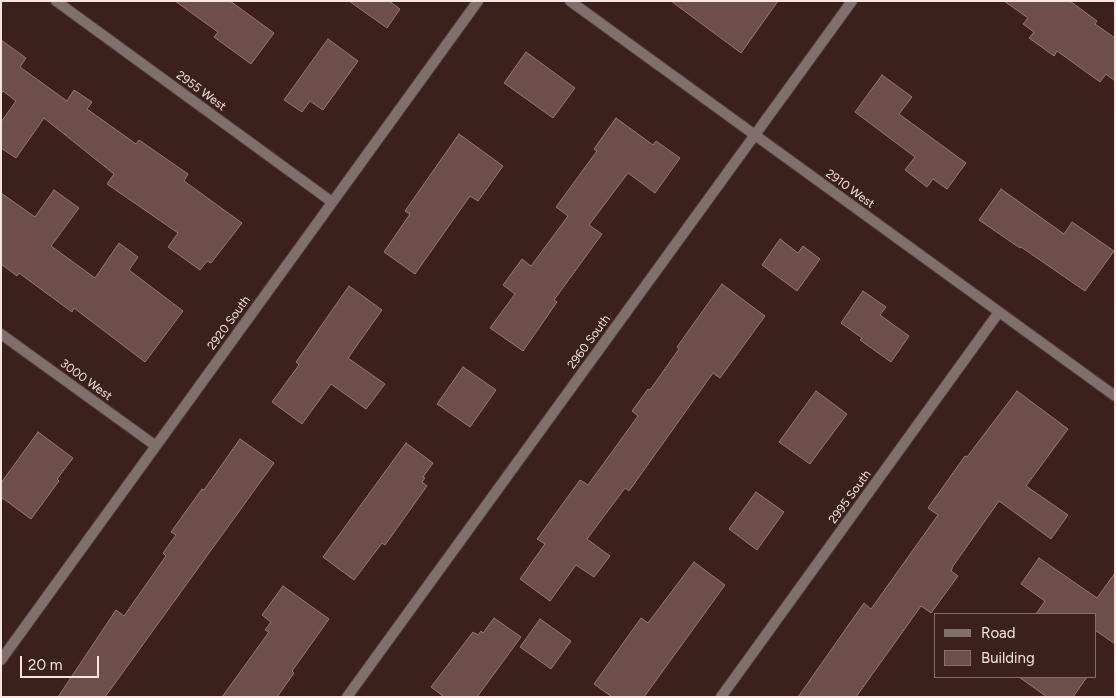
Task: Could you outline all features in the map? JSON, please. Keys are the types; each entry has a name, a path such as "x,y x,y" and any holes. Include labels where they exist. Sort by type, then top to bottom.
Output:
{"street":[{"name":"2955 West","path":"56,1 332,202"},
{"name":"2920 South","path":"1,660 478,1"},
{"name":"2910 West","path":"570,1 1115,396"},
{"name":"2960 South","path":"347,697 852,1"},
{"name":"2995 South","path":"720,697 999,312"},
{"name":"3000 West","path":"1,334 156,446"}],"building":[{"path":"175,1 230,1 274,33 251,64 214,37 218,32"},
{"path":"349,1 389,1 400,9 387,28"},
{"path":"671,1 778,1 741,53"},
{"path":"1004,1 1070,1 1097,21 1095,24 1115,38 1115,81 1106,74 1100,82 1057,51 1054,56 1029,38 1034,32 1023,24 1028,18"},
{"path":"328,39 358,61 323,110 310,101 302,112 284,100"},
{"path":"1,40 26,58 20,67 67,101 74,90 92,102 87,109 136,144 139,140 188,174 184,181 242,223 211,263 207,261 200,270 168,247 178,233 107,184 114,174 44,118 16,158 1,148 1,122 16,101 3,91 1,94"},
{"path":"526,52 575,88 553,118 504,83"},
{"path":"882,75 912,97 899,114 966,163 947,189 933,179 927,187 905,170 915,157 855,112"},
{"path":"616,118 653,145 656,141 680,158 655,193 628,173 589,225 602,234 554,300 557,302 523,351 490,328 515,294 503,285 522,259 531,266 568,216 556,207 597,151 594,149"},
{"path":"459,134 503,166 478,201 470,196 415,274 384,252 410,214 405,211"},
{"path":"1001,189 1064,234 1072,222 1114,251 1085,291 979,220"},
{"path":"54,190 79,208 51,246 95,278 119,243 138,257 129,270 183,311 145,362 74,308 72,312 19,273 17,276 1,264 1,193 35,217"},
{"path":"780,239 798,253 803,246 820,259 797,291 762,265"},
{"path":"722,284 765,316 720,378 713,373 629,491 625,488 587,539 610,556 594,577 576,565 550,601 520,579 545,544 537,539 580,480 588,485 638,416 632,411 648,389 650,390 679,349 677,347"},
{"path":"349,286 382,310 348,358 385,384 366,409 331,384 302,424 272,402 299,365 296,362"},
{"path":"863,291 886,307 880,315 909,336 891,362 860,340 862,338 841,323"},
{"path":"463,367 496,390 470,427 437,404"},
{"path":"816,391 847,414 810,464 779,442"},
{"path":"1017,391 1068,429 1026,486 1068,515 1051,539 999,501 953,566 951,571 958,576 931,613 921,606 856,697 798,697 864,603 871,609 938,515 928,508 965,456 967,457"},
{"path":"38,432 73,458 57,479 59,481 31,519 1,497 1,483"},
{"path":"240,439 274,463 105,697 58,697 116,610 124,616 166,556 163,553 176,535 171,532"},
{"path":"406,443 433,463 423,477 425,478 422,482 427,486 385,545 382,543 354,580 323,557"},
{"path":"756,492 784,512 757,550 729,529"},
{"path":"1039,558 1097,598 1115,573 1115,644 1096,631 1096,613 1037,613 1045,601 1021,584"},
{"path":"694,562 725,585 644,697 612,697 594,684 641,618 648,623"},
{"path":"283,586 329,619 292,671 294,673 277,697 222,697 269,632 265,630 271,622 262,615"},
{"path":"494,618 521,637 477,697 444,697 431,687 473,632 478,635 481,631 483,633"},
{"path":"540,619 571,641 551,669 520,647"},
{"path":"1020,678 1086,678 1073,697 1047,697"}]}
